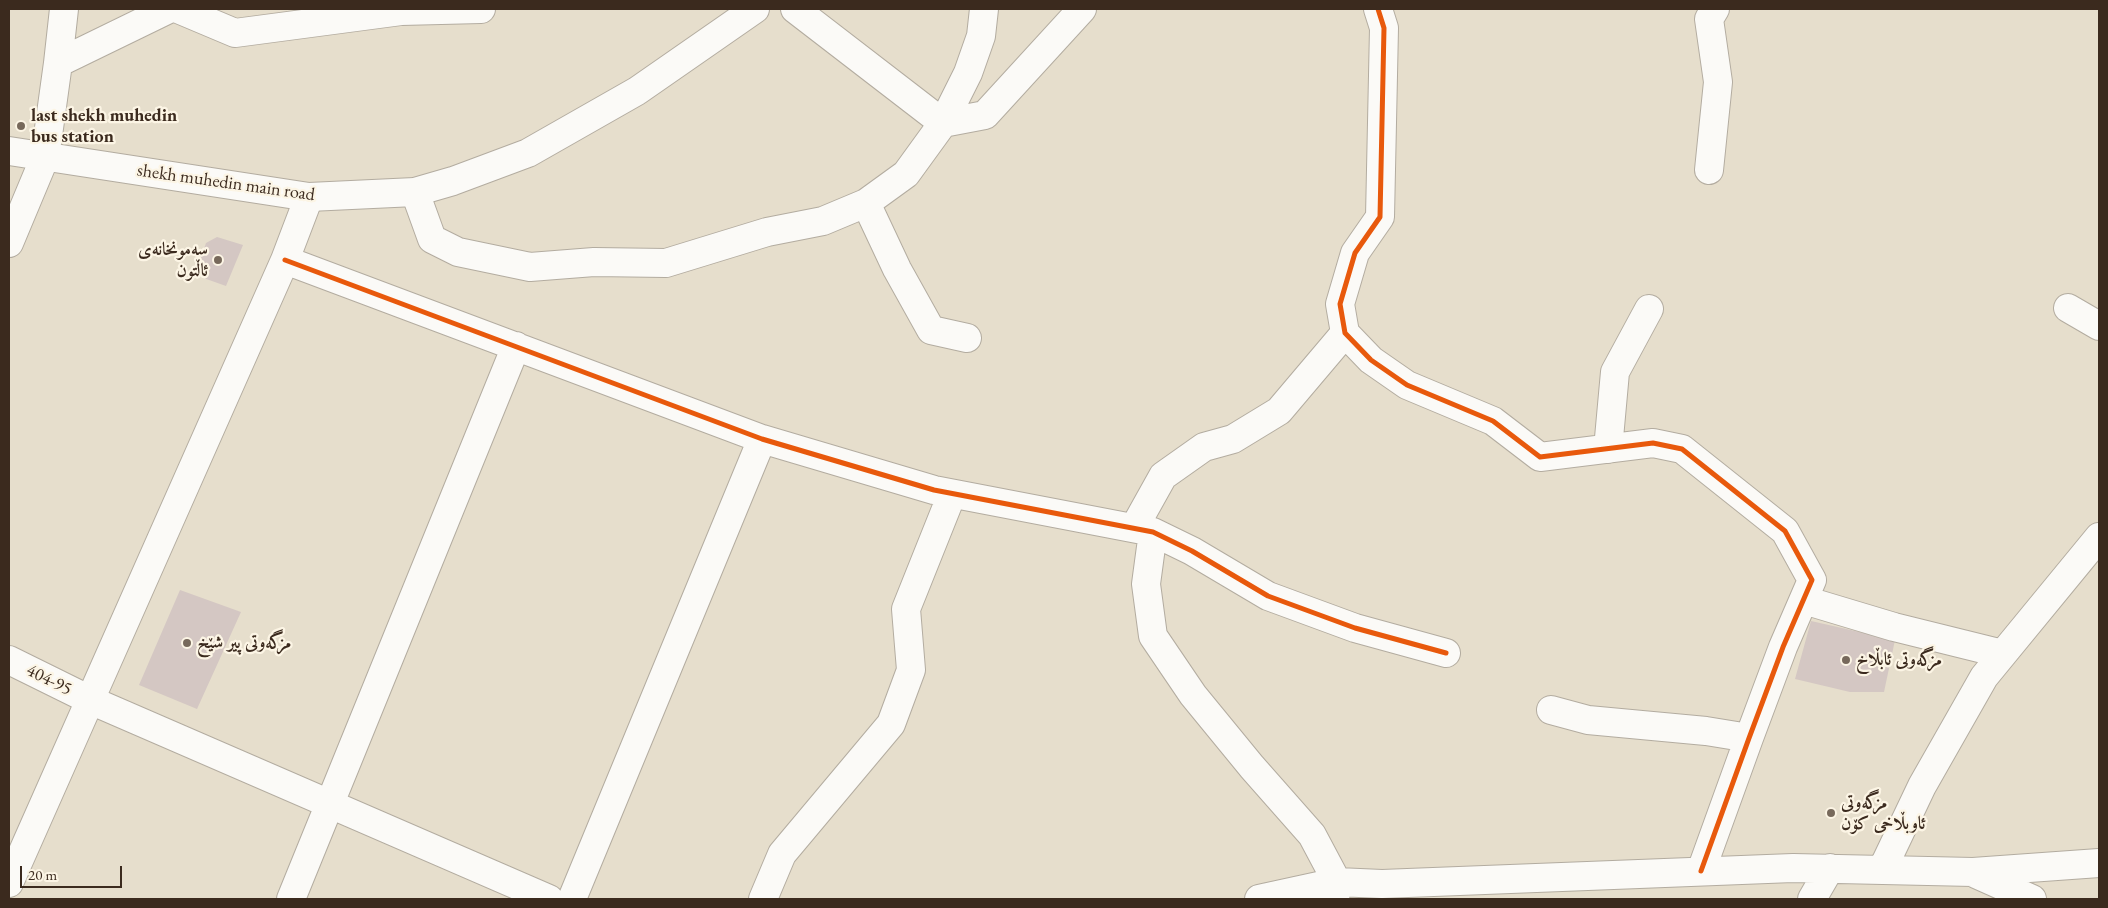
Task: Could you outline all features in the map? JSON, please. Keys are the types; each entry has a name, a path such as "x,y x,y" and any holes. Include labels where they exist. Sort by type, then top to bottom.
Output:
{"street":[{"path":"9,243 45,157 64,9"},
{"path":"58,63 169,9"},
{"path":"178,9 235,33 401,11 481,9"},
{"name":"shekh muhedin main road","path":"9,151 308,197 415,192 453,181 528,153 637,91 755,9"},
{"path":"795,9 943,123 985,115 1082,9"},
{"path":"415,192 432,239 458,252 530,267 594,262 666,263 766,232 823,221 866,203 906,174 943,123 968,73 981,36 984,9"},
{"path":"1378,9 1384,28 1380,217 1355,253 1340,304 1345,333 1371,360 1407,385 1493,422 1540,457 1653,443 1682,448 1785,531 1812,580 1783,647 1701,871"},
{"path":"1709,170 1718,82 1709,19 1715,9"},
{"path":"9,883 285,260 308,197"},
{"path":"866,203 897,269 931,330 967,338"},
{"path":"285,260 762,439 934,490 1144,530 1192,551 1268,596 1355,628 1446,653"},
{"path":"2068,308 2099,326"},
{"path":"1608,449 1615,372 1649,309"},
{"path":"1336,891 1312,835 1252,767 1193,695 1152,636 1146,584 1144,530 1163,476 1204,447 1233,438 1279,411 1345,333"},
{"path":"291,899 516,346"},
{"path":"572,899 762,439"},
{"path":"763,899 782,854 891,724 911,670 906,609 952,494"},
{"path":"1882,870 1922,786 1984,678 2099,537"},
{"path":"1804,600 1894,627 2003,654"},
{"name":"404-95","path":"9,660 90,700 549,899"},
{"path":"1551,710 1588,720 1749,738"},
{"path":"1259,899 1382,884 1793,868 1972,872 2099,863"},
{"path":"1812,899 1830,868"},
{"path":"1972,872 2032,899"},
{"path":"1382,884 1472,899"}],"building":[{"name":"سەمونخانەی ئاڵتون","path":"217,237 243,245 226,286 195,275 206,243"},
{"path":"180,590 241,612 197,709 139,685"},
{"name":"مزگەوتی ئابڵاخ","path":"1811,621 1895,640 1884,692 1850,692 1795,679"}],"cycle path":[{"path":"1378,9 1384,28 1380,217 1355,253 1340,304 1345,333 1371,360 1407,385 1493,421 1540,457 1653,443 1682,449 1785,531 1812,580 1783,647 1701,871"},
{"path":"285,260 762,439 934,490 1153,532 1192,551 1268,596 1355,628 1446,653"}],"place":[{"name":"last shekh muhedin bus station","path":"21,126"},
{"name":"سەمونخانەی ئاڵتون","path":"218,260"},
{"name":"مزگەوتی پیر شێخ","path":"187,643"},
{"name":"مزگەوتی ئابڵاخ","path":"1846,660"},
{"name":"مزگەوتی ئاوبڵاخی کۆن","path":"1831,813"}]}
